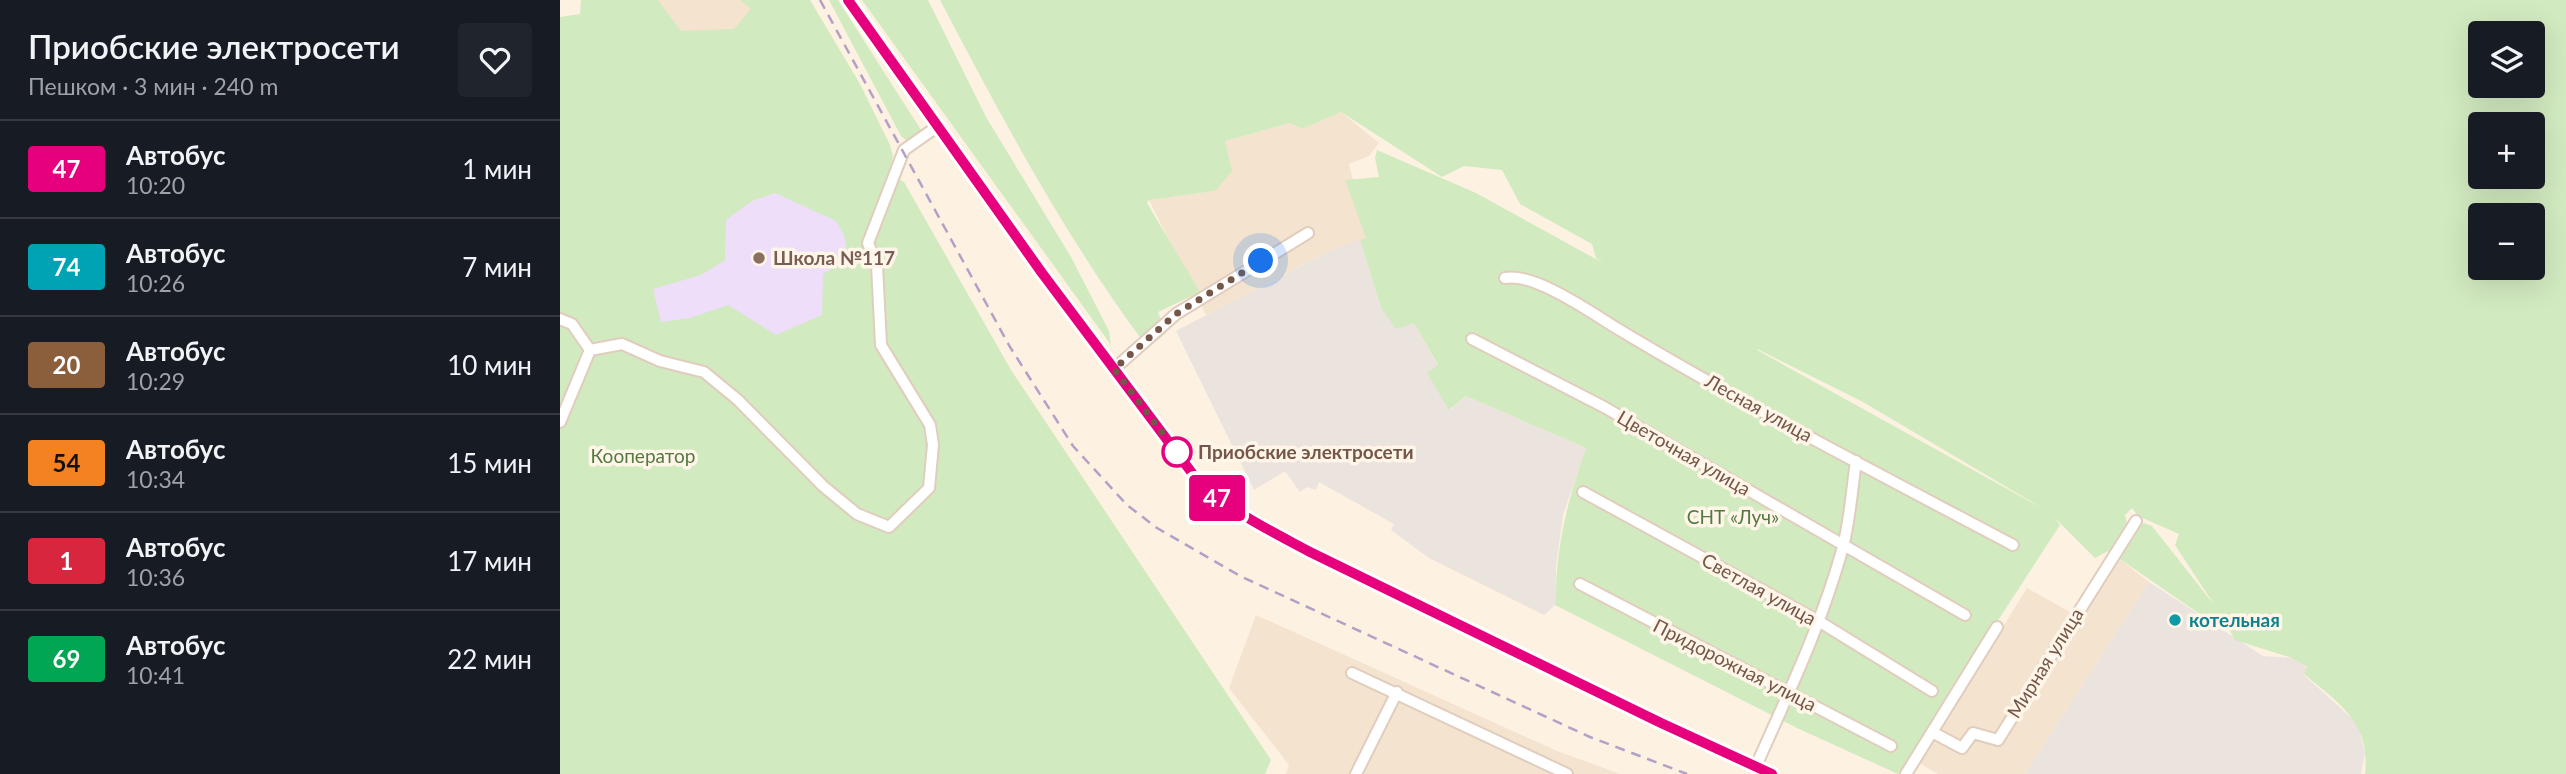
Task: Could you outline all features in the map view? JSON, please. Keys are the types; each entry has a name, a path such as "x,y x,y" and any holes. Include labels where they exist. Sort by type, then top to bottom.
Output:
{"street":[{"path":"848,0 1198,481 1231,508 1310,552 1661,723 1772,774"},
{"path":"590,350 622,344 649,358 704,372 738,400 823,486 857,514 890,527 929,488 933,445 930,425 881,345 877,265 868,243 904,150 938,126"},
{"path":"1114,369 1176,314 1308,233"},
{"name":"Лесная улица","path":"1505,278 1517,275 1568,299 1856,461 2013,545"},
{"path":"560,319 572,324 590,350"},
{"name":"Цветочная улица","path":"1472,339 1604,407 1965,615"},
{"path":"560,422 590,350"},
{"path":"1756,766 1787,692 1805,661 1820,622 1844,544 1856,461"},
{"name":"Светлая улица","path":"1583,492 1820,622 1932,691"},
{"name":"Мирная улица","path":"1932,732 1962,748 1973,733 1998,740 2136,521"},
{"name":"Придорожная улица","path":"1580,584 1891,746"},
{"path":"1906,774 1997,627"},
{"path":"1352,673 1567,774"},
{"path":"1356,774 1397,692"},
{"path":"1534,774 1541,761"}],"shaded area":[{"path":"654,0 762,0 735,34 675,34"},
{"path":"1341,112 1379,143 1369,156 1349,164 1353,180 1346,181 1367,239 1331,250 1206,315 1149,200 1215,191 1225,141 1290,123 1302,129"},
{"name":"Школа №117","path":"730,150 861,233 844,329 776,341 656,334 644,292"},
{"path":"1360,240 1381,308 1414,323 1438,366 1450,410 1466,396 1586,448 1563,515 1556,566 1555,605 1544,615 1429,558 1391,530 1394,524 1319,482 1316,490 1307,487 1300,492 1285,471 1254,490 1176,331 1331,250"},
{"path":"2117,557 2149,582 2025,774 1938,774 1919,763 2027,588 2077,616"},
{"path":"2149,582 2263,656 2293,658 2307,668 2304,675 2357,723 2365,753 2361,774 2025,774"},
{"path":"1256,615 1557,751 1620,774 1286,774 1289,765 1229,688"}],"green space":[{"name":"Кооператор","path":"581,0 658,0 681,31 734,29 751,9 740,0 810,0 860,84 890,145 893,156 890,174 904,182 1011,370 1271,760 1265,774 560,774 560,17 580,14","holes":["775,193 836,221 844,235 848,259 823,274 822,315 776,335 728,305 690,318 661,322 653,289 701,275 725,260 726,220 752,201"]},
{"path":"829,0 838,0 921,130 914,141 908,142 901,136"},
{"path":"862,0 928,0 986,117 1071,257 1109,331 1111,345"},
{"name":"СНТ «Луч»","path":"940,0 2566,0 2566,774 2365,774 2366,756 2358,728 2340,705 2304,674 2307,667 2292,658 2235,640 2221,615 2222,621 2217,626 2117,557 2137,526 2144,523 2152,526 2215,606 2175,545 2179,534 2138,516 2132,508 2125,515 2128,528 2114,548 2095,558 2054,517 2060,525 1898,774 1797,728 1555,605 1564,525 1586,448 1466,396 1449,410 1427,373 1438,365 1414,323 1396,329 1381,308 1360,240 1366,238 1345,180 1379,177 1375,158 1377,150 1476,193 1603,263 1596,258 1592,244 1520,204 1502,170 1464,166 1442,177 1341,112 1302,129 1290,123 1225,141 1232,171 1215,191 1149,200 1147,203 1200,292 1158,312 1166,333 1148,348 1090,265 1012,134","holes":["1757,350 1863,402 2049,512"]}],"railway":[{"path":"820,0 1010,347 1073,446 1127,505 1157,528 1240,576 1590,737 1687,774"}],"bus line":[{"name":"47","path":"848,0 1042,273 1198,481 1213,494 1257,524 1310,552 1661,723 1772,774"}],"place":[{"name":"Школа №117","path":"759,258"},
{"name":"Приобские электросети","path":"1177,452"},
{"name":"котельная","path":"2175,620"}],"route":[{"path":"1177,452 1114,369 1176,314 1261,261"}]}
